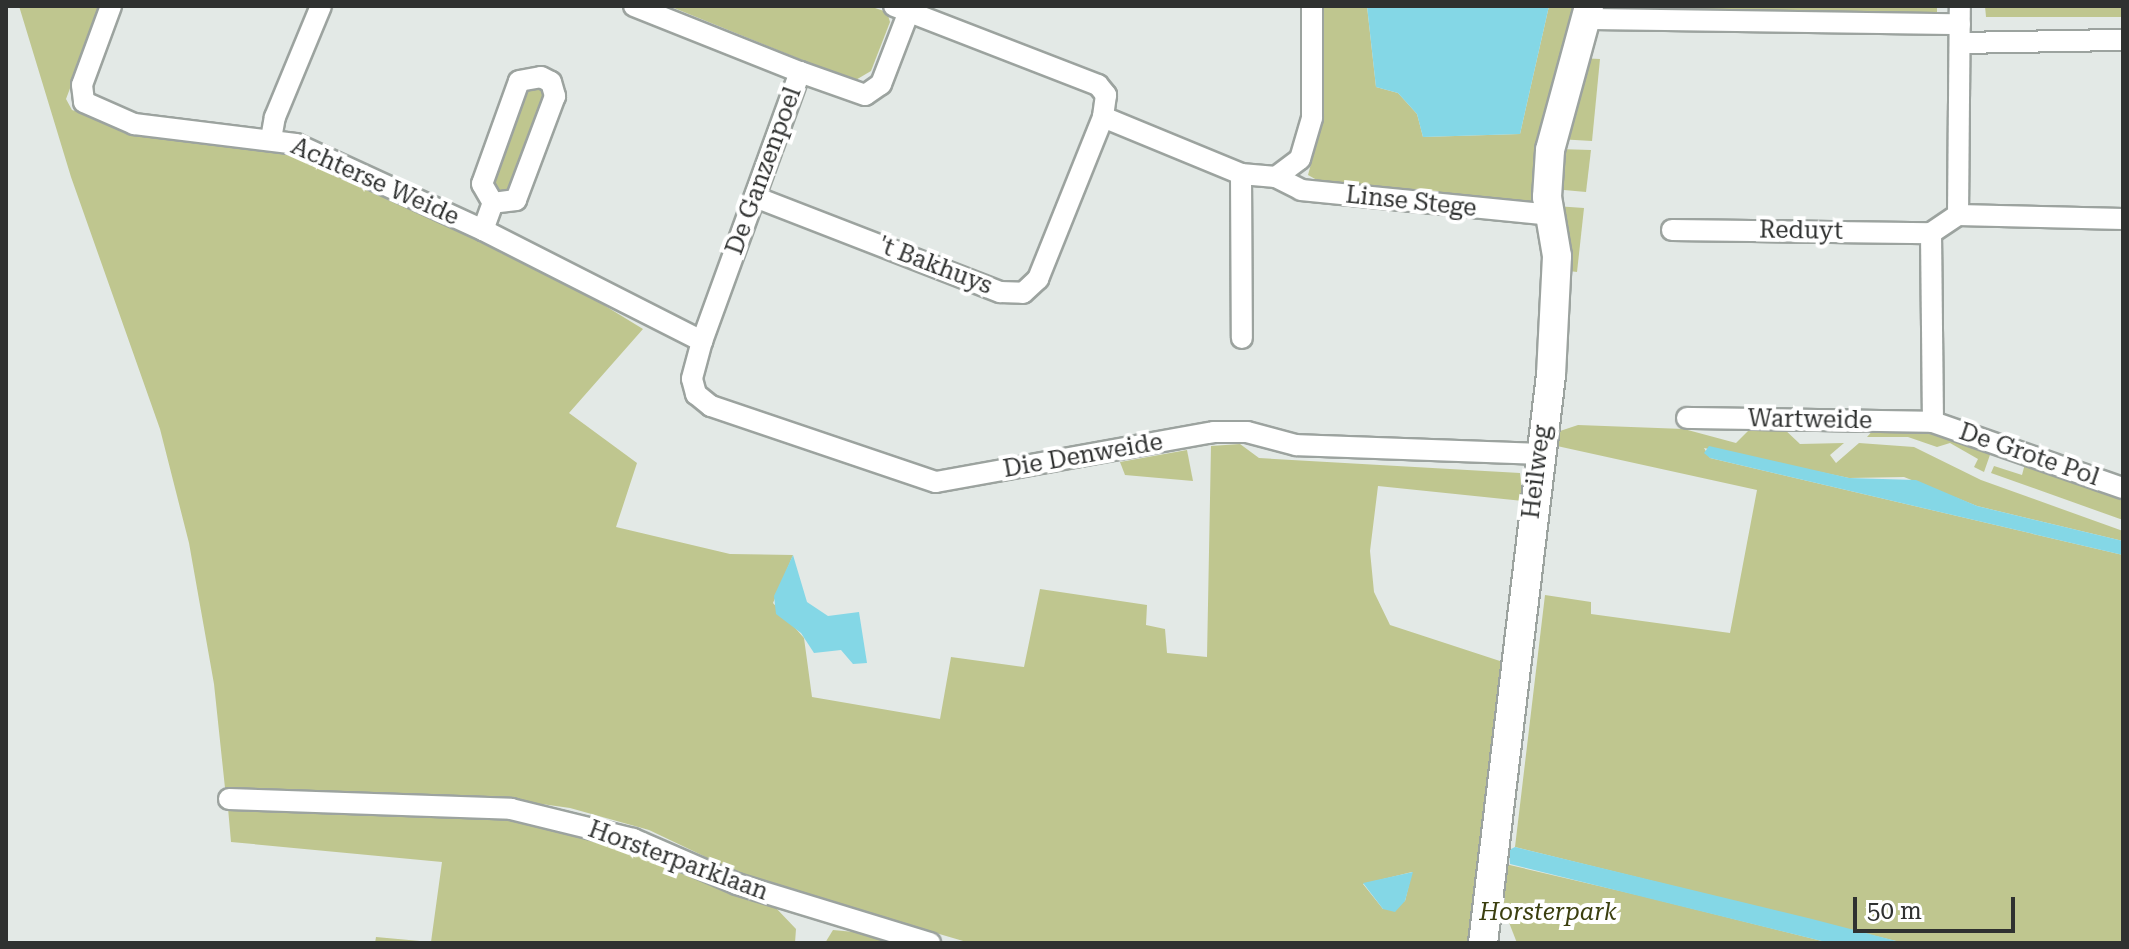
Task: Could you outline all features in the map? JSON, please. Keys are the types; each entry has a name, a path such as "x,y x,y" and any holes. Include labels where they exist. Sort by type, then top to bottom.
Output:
{"street":[{"name":"Achterse Weide","path":"111,6 82,85 84,102 134,124 296,144 483,230 702,341"},
{"path":"271,139 275,117 321,6"},
{"path":"634,6 800,72"},
{"path":"1276,177 1300,159 1312,118 1312,6"},
{"path":"905,8 1098,85 1106,95 1103,117"},
{"name":"De Ganzenpoel","path":"702,341 800,72 865,95 881,84 905,8"},
{"path":"1587,12 1960,24 2123,40"},
{"name":"Heilweg","path":"1483,943 1539,454 1551,375 1557,256 1550,215 1550,150 1587,12"},
{"path":"1958,215 1960,24"},
{"name":"Achterse Weide","path":"541,77 551,82 555,96 516,200 493,203 482,184 519,81 541,77"},
{"name":"Linse Stege","path":"1103,117 1241,174 1276,177 1301,190 1550,215"},
{"name":"'t Bakhuys","path":"755,197 1000,292 1023,293 1038,279 1103,117"},
{"path":"1241,174 1242,338"},
{"name":"Achterse Weide","path":"483,230 493,203"},
{"path":"1931,233 1958,215 2123,219"},
{"name":"Reduyt","path":"1672,230 1931,233"},
{"name":"De Grote Pol","path":"1931,233 1933,422 2123,488"},
{"name":"Die Denweide","path":"702,341 692,379 696,394 711,406 936,482 1214,432 1247,432 1296,445 1539,454"},
{"name":"Wartweide","path":"1687,418 1933,422"},
{"name":"Horsterparklaan","path":"229,799 511,809 633,839 737,884 930,943"}],"green space":[{"path":"19,6 101,6 66,99 72,110 137,132 283,148 430,210 501,253 548,271 643,329 569,413 637,463 616,527 730,554 793,555 773,603 804,638 812,697 940,719 951,657 1024,667 1040,589 1147,605 1146,625 1165,629 1167,653 1207,657 1211,446 1240,444 1259,458 1520,473 1523,501 1378,486 1370,551 1374,592 1390,625 1503,662 1470,943 970,943 752,879 649,830 570,808 507,799 225,788 214,684 189,543 160,429 71,177","holes":["1412,872 1405,901 1383,909 1363,884"]},
{"path":"669,6 869,6 887,12 890,22 871,71 854,81"},
{"path":"1322,6 1367,6 1376,87 1398,93 1417,114 1423,137 1520,134 1549,6 1574,6 1534,203 1324,184 1308,175 1322,123"},
{"path":"1612,6 1937,6 1937,15 1620,10"},
{"path":"1985,6 2123,6 2123,17 1986,17"},
{"path":"1578,58 1600,59 1592,141 1558,139"},
{"path":"532,84 543,88 546,97 511,194 496,195 489,184 523,87"},
{"path":"1558,149 1591,150 1586,192 1553,189"},
{"path":"1555,206 1584,208 1577,272 1561,270"},
{"path":"1578,425 1684,429 1736,443 1752,427 1782,427 1800,444 1844,443 1830,455 1836,463 1859,443 1914,447 1981,480 2123,531 2123,541 1977,506 1904,477 1849,478 1704,448 1710,458 2123,555 2123,943 1904,943 1515,847 1545,595 1591,602 1591,614 1730,633 1757,490 1557,446 1557,432"},
{"path":"1875,428 1929,429 1992,449 1984,472 1974,467 1978,459 1950,443 1937,447 1908,437 1867,437"},
{"path":"1187,450 1193,481 1125,475 1120,462"},
{"path":"2026,460 2123,494 2123,520 1991,473 1994,466 2022,475"},
{"path":"228,808 504,819 604,837 775,907 796,929 795,943 375,943 376,937 431,942 442,862 231,842"},
{"name":"Horsterpark","path":"1501,863 1830,943 1517,943 1501,902"},
{"path":"833,930 886,935 917,943 825,943"}],"water":[{"path":"1367,6 1549,6 1520,134 1423,137 1417,114 1398,93 1376,87"},
{"path":"1709,446 1849,478 1916,480 1977,506 2123,541 2123,555 1710,458 1704,453"},
{"path":"793,555 807,602 828,616 859,612 867,663 853,664 841,650 814,653 801,633 776,614 774,596"},
{"path":"1515,847 1904,943 1830,943 1510,864 1509,850"},
{"path":"1413,872 1405,901 1395,912 1383,909 1363,883"}]}
